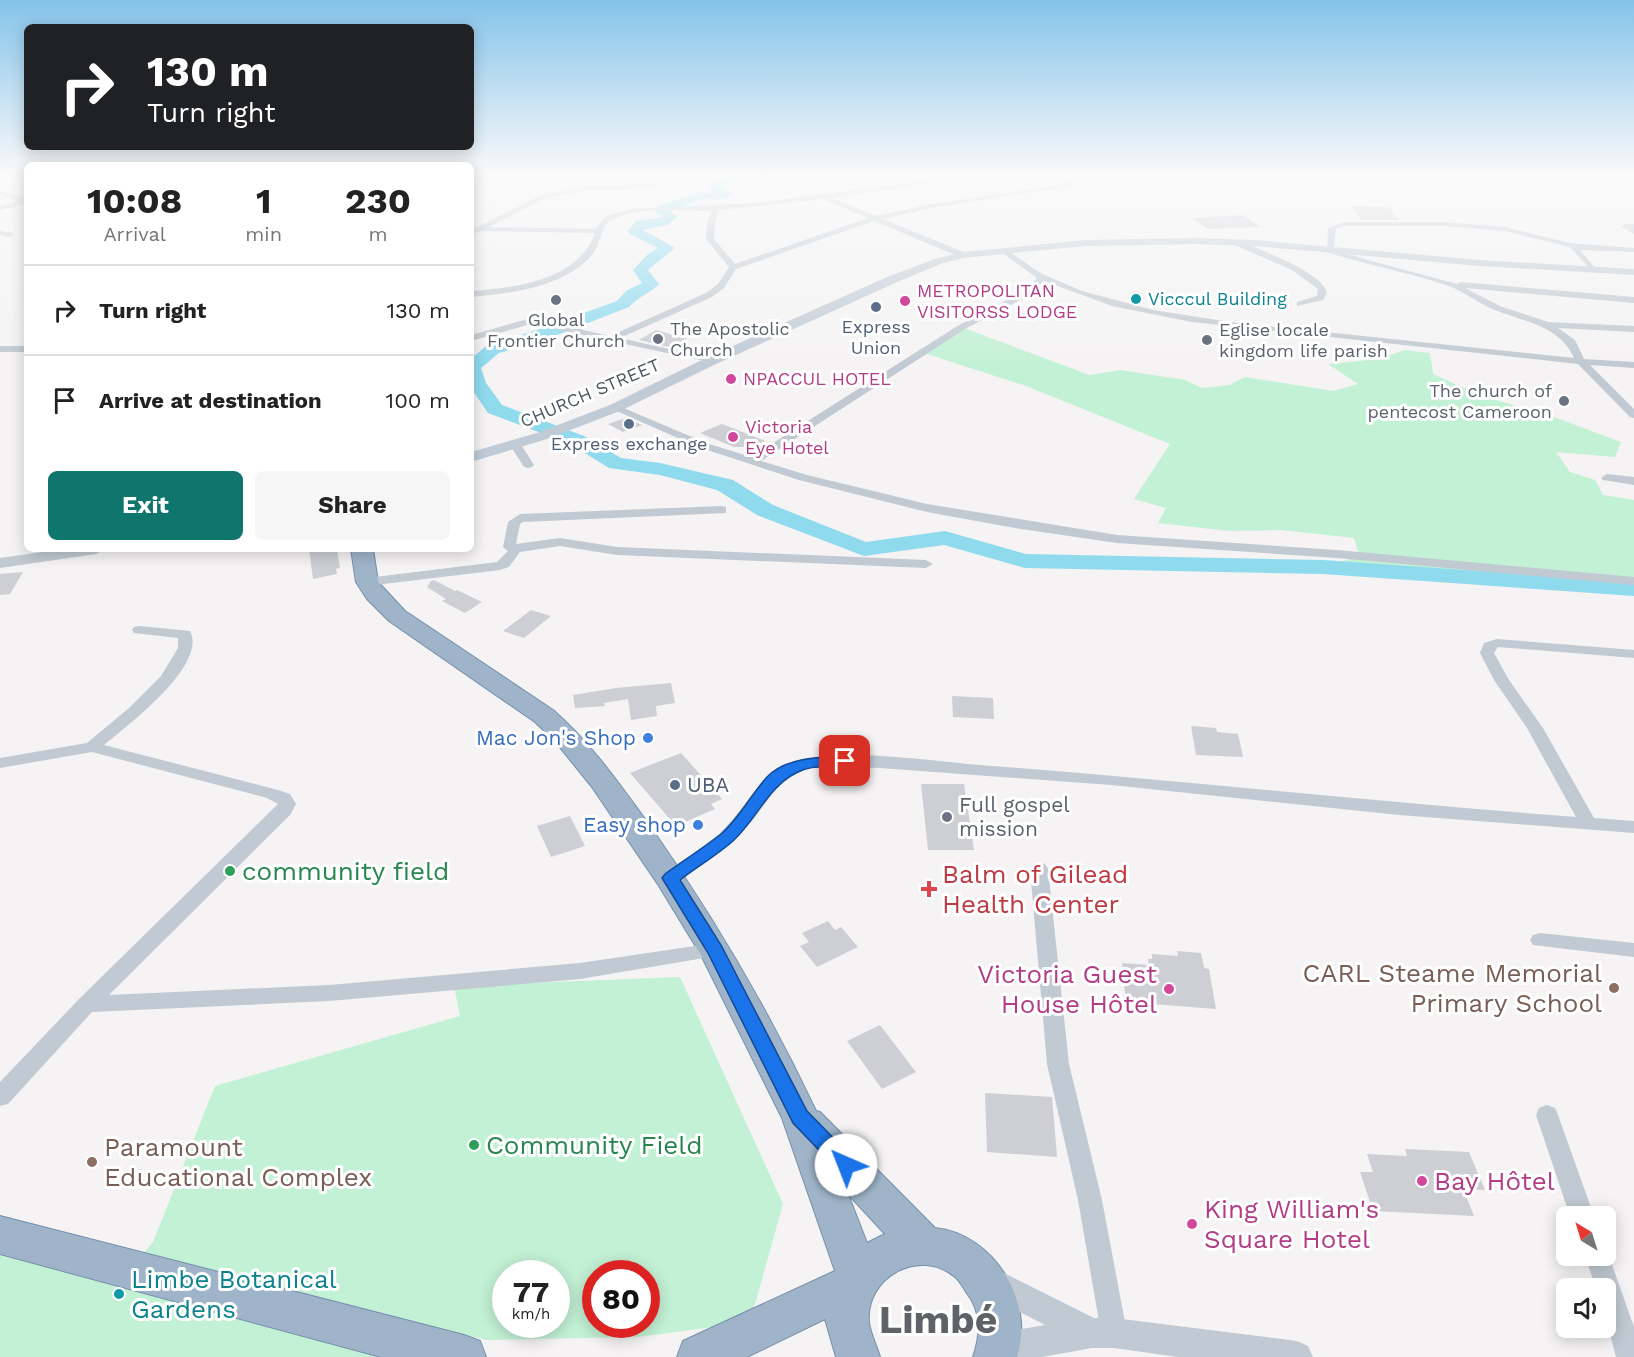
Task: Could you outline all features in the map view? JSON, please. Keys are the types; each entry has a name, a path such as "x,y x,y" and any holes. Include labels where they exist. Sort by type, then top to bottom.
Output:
{"highway":[{"path":"362,552 367,582 375,594 397,616 544,716 564,734 602,780 670,878 715,950 800,1117 856,1280 846,1311 849,1340 858,1357"},
{"path":"800,1117 923,1244"},
{"path":"0,1235 464,1357"},
{"path":"699,1357 856,1280 886,1251 923,1244 947,1249 968,1261 986,1279 997,1301 1000,1316 996,1353"}],"main road":[{"name":"CHURCH STREET","path":"474,456 516,445 615,408 711,361 918,268 963,255 1086,243 1151,240 1235,242 1634,272"}],"street":[{"path":"474,294 518,288 559,274 587,254 596,243 597,238"},
{"path":"710,238 734,267"},
{"path":"610,339 709,295 721,286 734,267 816,238"},
{"path":"921,238 963,255"},
{"path":"1331,238 1330,250 1365,262 1450,284 1634,300"},
{"path":"1544,238 1581,247 1634,250"},
{"path":"1235,242 1295,268 1322,288 1323,293 1320,298 1300,304"},
{"path":"1581,247 1574,248 1593,270"},
{"path":"1007,252 1025,268 1042,278 1104,300 1163,315 1483,353 1634,365"},
{"path":"751,462 962,327 1027,293 1042,278"},
{"path":"1450,284 1497,308 1547,325 1572,342 1581,362 1634,415"},
{"path":"474,337 525,322 566,328 711,361"},
{"path":"1547,325 1634,328"},
{"path":"0,349 24,349"},
{"path":"615,408 702,445 751,462 850,491 927,508 1106,538 1348,555 1634,581"},
{"path":"516,445 528,465"},
{"path":"1607,478 1634,481"},
{"path":"722,510 520,518 514,522 509,547 516,549 551,542 617,551 926,564"},
{"path":"367,582 500,566 516,549"},
{"path":"0,563 75,552"},
{"path":"92,747 158,689 178,665 187,642 185,634 139,630"},
{"path":"1588,823 1535,728 1502,680 1487,653 1489,646 1497,643 1634,654"},
{"path":"0,763 92,747 272,794 284,798 287,804 284,811 87,1004 0,1097"},
{"path":"670,878 726,837 747,816 774,779 793,768 817,762 880,763 1111,780 1400,809 1634,827"},
{"path":"1039,869 1058,1064 1090,1200 1103,1333"},
{"path":"1540,940 1634,950"},
{"path":"87,1004 329,993 580,971 715,950"},
{"path":"1547,1115 1579,1206"},
{"path":"1601,1266 1616,1308 1629,1357"},
{"path":"986,1279 1103,1333"},
{"path":"996,1353 1103,1333 1297,1357"}],"green space":[{"path":"962,327 1089,375 1121,370 1185,380 1202,388 1229,385 1245,377 1333,391 1358,384 1328,364 1378,359 1405,350 1430,353 1433,374 1482,396 1554,417 1621,442 1615,457 1556,452 1570,472 1595,480 1603,495 1634,500 1634,589 1323,567 1359,556 1354,538 1281,530 1229,531 1158,523 1166,508 1134,499 1170,444 1026,386 921,352"},
{"name":"Community Field","path":"680,977 783,1204 750,1322 660,1334 660,1260 582,1260 582,1338 588,1338 487,1340 137,1261 153,1242 215,1086 460,1016 454,986"},
{"name":"Limbe Botanical Gardens","path":"0,1235 474,1357 0,1357"}],"building":[{"name":"The Apostolic Church","path":"656,330 687,339 669,347 639,340"},
{"name":"Express exchange","path":"626,418 642,425 623,432 608,424"},
{"name":"Victoria Eye Hotel","path":"722,424 765,441 750,447 734,447 700,433"},
{"path":"309,552 337,552 340,568 336,569 337,574 313,579"},
{"path":"23,572 10,594 0,595 0,574"},
{"path":"434,580 482,602 465,613 442,601 446,599 427,587"},
{"path":"531,610 551,616 524,638 503,631"},
{"path":"671,683 675,703 656,706 657,716 631,720 628,699 604,703 605,706 575,708 573,695"},
{"path":"952,696 993,698 994,719 953,717"},
{"path":"1191,726 1216,728 1217,732 1238,734 1243,757 1196,755"},
{"name":"UBA","path":"681,753 722,799 711,804 715,809 676,826 630,773"},
{"name":"Full gospel mission","path":"921,784 964,784 974,850 928,850"},
{"path":"570,816 585,846 551,857 537,826"},
{"path":"828,921 835,930 841,927 858,947 817,967 800,946 809,942 802,933"},
{"name":"Victoria Guest House Hôtel","path":"1177,951 1201,953 1204,968 1209,969 1216,1009 1126,1002 1122,963 1149,965 1148,959 1152,959 1152,954 1178,956"},
{"path":"880,1025 916,1072 882,1089 847,1041"},
{"path":"985,1093 1052,1097 1057,1157 987,1152"},
{"name":"Bay Hôtel","path":"1405,1149 1469,1152 1485,1190 1463,1189 1474,1216 1373,1211 1360,1172 1373,1172 1367,1154 1407,1156"}],"waterway":[{"path":"474,365 493,349 546,333 623,304 632,294 651,284 640,270 653,257 668,248 649,238"},
{"path":"474,373 477,383 495,409 577,440 616,464 660,469 725,485 765,510 864,549 945,538 1025,561 1323,567 1634,589"}],"place":[{"name":"Vicccul Building","path":"1136,299"},
{"name":"Global Frontier Church","path":"556,300"},
{"name":"METROPOLITAN VISITORSS LODGE","path":"905,301"},
{"name":"Express Union","path":"876,307"},
{"name":"The Apostolic Church","path":"658,339"},
{"name":"Eglise locale kingdom life parish","path":"1207,340"},
{"name":"NPACCUL HOTEL","path":"731,379"},
{"name":"The church of pentecost Cameroon","path":"1564,401"},
{"name":"Express exchange","path":"629,424"},
{"name":"Victoria Eye Hotel","path":"733,437"},
{"name":"Mac Jon's Shop","path":"648,738"},
{"name":"UBA","path":"675,785"},
{"name":"Full gospel mission","path":"947,817"},
{"name":"Easy shop","path":"698,825"},
{"name":"community field","path":"230,871"},
{"name":"Balm of Gilead Health Center","path":"929,889"},
{"name":"CARL Steame Memorial Primary School","path":"1614,988"},
{"name":"Victoria Guest House Hôtel","path":"1169,989"},
{"name":"Community Field","path":"474,1145"},
{"name":"Paramount Educational Complex","path":"92,1162"},
{"name":"Bay Hôtel","path":"1422,1181"},
{"name":"King William's Square Hotel","path":"1192,1224"},
{"name":"Limbe Botanical Gardens","path":"119,1294"}],"district":[{"name":"Limbé","path":"938,1319"}],"route":[{"path":"845,761 817,762 793,768 774,779 747,816 726,837 670,878 715,950 800,1117 846,1165"}]}
